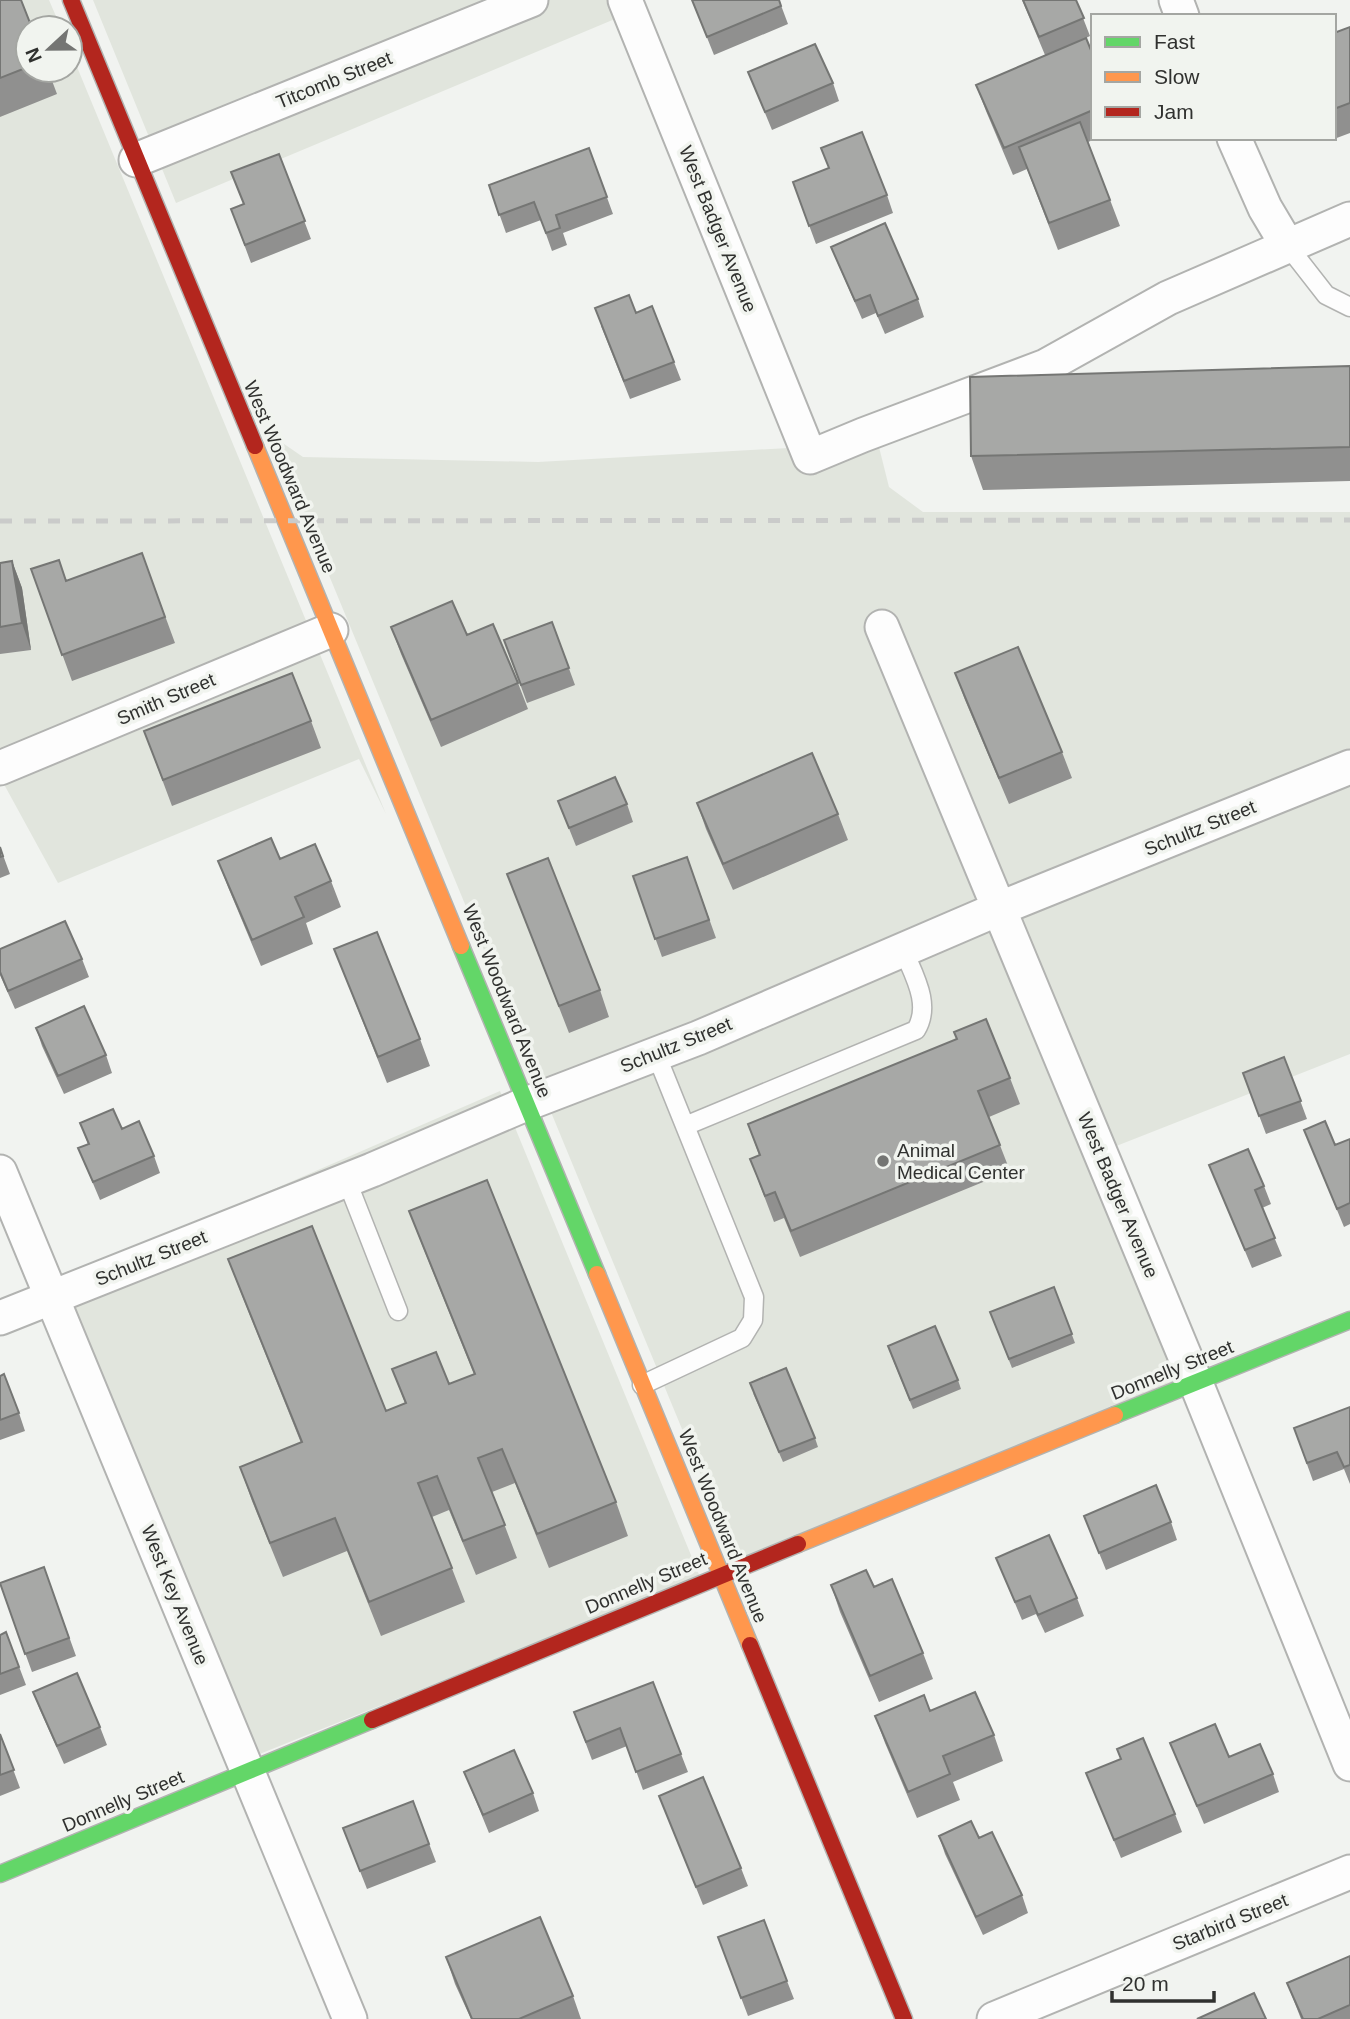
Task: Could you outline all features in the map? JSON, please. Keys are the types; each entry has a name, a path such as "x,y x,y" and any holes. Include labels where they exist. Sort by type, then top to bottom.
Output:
{"street":[{"name":"West Woodward Avenue","path":"71,0 904,2019"},
{"name":"Titcomb Street","path":"136,160 531,0"},
{"name":"West Badger Avenue","path":"625,0 810,457 1046,366 1168,298 1287,245"},
{"path":"1235,140 1265,208 1287,245 1350,219"},
{"name":"West Badger Avenue","path":"882,627 1196,1382 1350,1764"},
{"name":"Smith Street","path":"0,768 331,631"},
{"name":"Schultz Street","path":"0,1318 346,1181 526,1104 656,1054 998,909 1350,767"},
{"name":"West Key Avenue","path":"0,1172 349,2019"},
{"name":"Donnelly Street","path":"0,1874 721,1575 1350,1320"},
{"name":"Starbird Street","path":"993,2019 1350,1872"}],"lane":[{"path":"1287,245 1326,295 1350,307"},
{"path":"685,1126 916,1030 922,1020 923,1007 919,988 903,949"},
{"path":"642,1385 743,1338 754,1320 754,1297 656,1054"},
{"path":"346,1181 398,1311"}],"shaded area":[{"path":"0,0 49,0 55,14 14,14 14,84 84,84 386,814 359,759 58,883 0,777"},
{"path":"93,0 629,0 634,11 176,203"},
{"path":"271,435 303,457 538,462 878,443 889,487 923,512 1350,512 1350,1054 1096,1154 1198,1376 737,1562"},
{"path":"500,1091 700,1577 240,1762 54,1288 207,1225 258,1196"}],"building":[{"path":"0,0 21,0 26,14 14,14 14,72 0,78"},
{"path":"692,0 779,0 781,6 707,37"},
{"path":"1023,0 1076,0 1084,18 1039,37"},
{"path":"1350,27 1350,103 1336,108 1336,32"},
{"path":"1086,38 1091,50 1091,111 1004,148 976,85"},
{"path":"815,44 833,83 765,112 748,72"},
{"path":"1080,122 1110,200 1049,223 1019,147"},
{"path":"862,132 887,195 809,226 793,182 829,168 821,148"},
{"path":"589,148 607,197 556,215 560,228 546,233 534,202 499,215 489,185"},
{"path":"279,154 305,221 245,245 231,209 244,204 231,172"},
{"path":"885,223 918,299 878,316 870,295 855,301 831,247"},
{"path":"629,295 636,313 652,306 674,362 624,381 595,308"},
{"path":"1350,366 1350,447 971,456 970,377"},
{"path":"142,553 165,617 62,655 31,569 59,560 66,581"},
{"path":"12,561 22,623 0,627 0,563"},
{"path":"452,601 467,635 493,624 518,683 431,720 391,627"},
{"path":"552,622 569,668 521,685 504,640"},
{"path":"1018,647 1062,752 999,778 955,673"},
{"path":"292,673 311,721 163,780 144,731"},
{"path":"812,753 838,814 723,864 697,803"},
{"path":"615,777 627,804 569,828 558,801"},
{"path":"271,838 280,859 315,844 331,881 295,897 304,917 252,940 218,861"},
{"path":"687,857 709,920 655,939 633,876"},
{"path":"548,858 600,990 559,1006 507,874"},
{"path":"65,921 82,959 8,991 0,972 0,949"},
{"path":"377,932 420,1039 378,1057 334,949"},
{"path":"84,1006 106,1055 58,1076 36,1028"},
{"name":"Animal Medical Center","path":"986,1019 1010,1078 978,1091 1000,1145 791,1231 775,1192 765,1196 750,1159 760,1155 748,1124 957,1039 954,1032"},
{"path":"1284,1057 1301,1101 1259,1116 1243,1073"},
{"path":"113,1109 122,1129 139,1121 154,1156 93,1182 78,1148 89,1144 80,1123"},
{"path":"1325,1121 1335,1145 1350,1139 1350,1203 1337,1209 1304,1130"},
{"path":"1248,1149 1264,1186 1255,1190 1275,1238 1245,1250 1209,1165"},
{"path":"487,1180 616,1502 537,1534 502,1449 478,1458 505,1525 463,1541 437,1476 418,1483 452,1568 369,1602 335,1518 270,1543 240,1467 302,1442 228,1259 312,1226 386,1411 406,1403 392,1369 436,1352 449,1384 475,1374 409,1211"},
{"path":"1054,1287 1072,1334 1009,1359 990,1312"},
{"path":"935,1326 958,1380 910,1400 888,1346"},
{"path":"786,1368 815,1438 779,1452 750,1383"},
{"path":"4,1374 19,1413 0,1420 0,1376"},
{"path":"1350,1407 1350,1465 1344,1467 1337,1452 1307,1463 1294,1428"},
{"path":"1156,1485 1171,1522 1099,1553 1084,1516"},
{"path":"1049,1535 1077,1598 1038,1615 1030,1596 1015,1602 996,1558"},
{"path":"44,1567 69,1638 25,1654 0,1583"},
{"path":"866,1570 874,1587 892,1579 923,1653 870,1676 831,1585"},
{"path":"6,1632 19,1667 0,1674 0,1635"},
{"path":"77,1673 100,1727 57,1746 33,1692"},
{"path":"653,1682 681,1754 636,1772 620,1728 586,1742 574,1712"},
{"path":"975,1692 994,1735 943,1756 950,1774 908,1792 875,1716 924,1695 930,1711"},
{"path":"1215,1724 1229,1757 1260,1744 1273,1774 1197,1806 1170,1743"},
{"path":"0,1734 14,1770 0,1775"},
{"path":"1143,1738 1175,1814 1114,1840 1086,1773 1121,1759 1117,1749"},
{"path":"514,1750 533,1793 483,1815 464,1772"},
{"path":"703,1777 741,1868 696,1887 659,1796"},
{"path":"413,1801 429,1844 360,1871 343,1828"},
{"path":"971,1821 979,1838 992,1832 1022,1895 976,1917 939,1836"},
{"path":"540,1917 573,1996 519,2019 472,2019 446,1957"},
{"path":"764,1920 787,1981 741,1998 718,1937"},
{"path":"1350,1956 1350,2005 1318,2019 1303,2019 1287,1983"},
{"path":"1254,1993 1266,2019 1197,2019"}],"railway":[{"path":"0,521 1350,520"}],"traffic: fast":[{"path":"461,946 597,1274"},
{"path":"1115,1415 1350,1320"},
{"path":"0,1874 372,1720"}],"traffic: slow":[{"path":"255,446 461,946"},
{"path":"597,1274 750,1645"},
{"path":"798,1544 1115,1415"}],"traffic: jam":[{"path":"71,0 255,446"},
{"path":"372,1720 798,1544"},
{"path":"750,1645 904,2019"}],"place":[{"name":"Animal Medical Center","path":"883,1161"}]}
